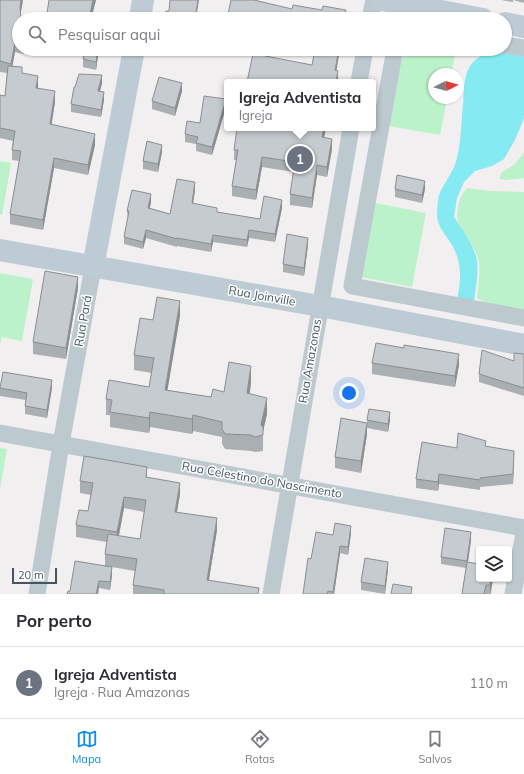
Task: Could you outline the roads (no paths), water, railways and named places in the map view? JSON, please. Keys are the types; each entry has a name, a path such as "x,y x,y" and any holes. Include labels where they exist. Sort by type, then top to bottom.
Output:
{"street":[{"path":"141,12 143,0"},
{"path":"371,12 374,0"},
{"path":"383,0 446,12"},
{"path":"512,24 524,27"},
{"path":"512,46 524,48"},
{"name":"Rua Pará","path":"37,594 61,444 133,56"},
{"path":"360,79 364,56"},
{"path":"394,56 352,286 524,318"},
{"name":"Rua Amazonas","path":"271,594 350,131"},
{"name":"Rua Joinville","path":"0,250 320,306 524,344"},
{"name":"Rua Celestino do Nascimento","path":"0,433 524,528"},
{"path":"514,594 524,533"}],"water":[{"path":"512,50 524,51 524,118 515,140 504,159 492,166 475,171 464,182 457,198 454,217 474,251 478,267 473,307 456,304 460,281 458,259 456,252 439,224 437,216 439,195 450,175 458,155 464,104 464,85 466,75 472,63 481,56 512,56"}],"place":[{"name":"Igreja Adventista","path":"300,159"}]}
